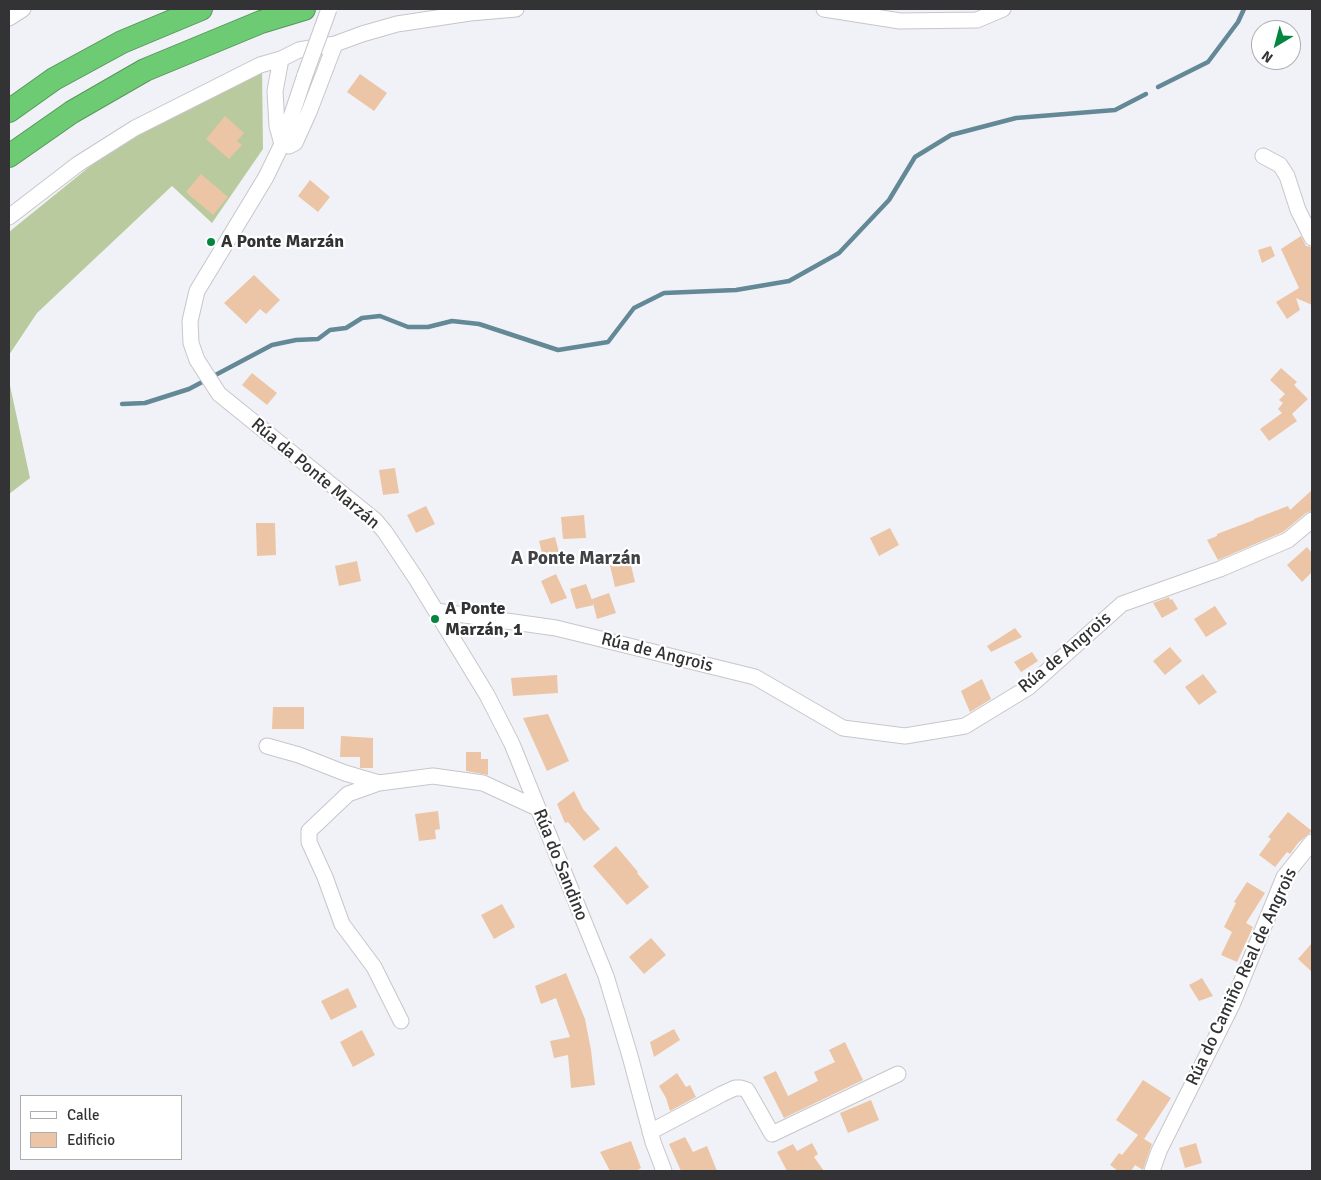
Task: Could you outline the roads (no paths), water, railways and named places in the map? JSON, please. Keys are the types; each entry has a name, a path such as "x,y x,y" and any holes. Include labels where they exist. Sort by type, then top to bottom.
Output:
{"highway":[{"path":"9,111 54,79 122,42 201,9"},
{"path":"9,156 72,112 145,70 261,22 304,9"}],"street":[{"path":"9,18 23,9"},
{"path":"282,144 329,9"},
{"path":"9,217 78,164 135,128 260,65 281,59 299,50 335,44 397,24 470,13 516,9"},
{"path":"824,9 900,21 977,20 1002,9"},
{"path":"282,144 288,146 295,143 335,44"},
{"path":"281,59 275,91 277,126 282,144"},
{"name":"Rúa da Ponte Marzán","path":"282,144 255,196 196,291 190,321 191,343 197,360 219,394 366,511 385,532 436,611"},
{"path":"1263,156 1280,165 1287,176 1298,210 1312,238"},
{"name":"Rúa de Angrois","path":"436,611 556,628 755,677 843,728 905,736 965,726 1029,687 1122,604 1220,569 1288,540 1312,520"},
{"name":"Rúa do Sandino","path":"436,611 487,696 512,744 606,976 650,1132 664,1171"},
{"path":"267,746 300,755 345,773 379,783"},
{"path":"401,1020 374,967 342,924 325,877 309,842 309,831 348,794 379,783 433,776 483,782 508,796 537,808"},
{"name":"Rúa do Camiño Real de Angrois","path":"1152,1171 1159,1151 1232,1005 1284,877 1312,842"},
{"path":"650,1132 722,1094 735,1088 741,1088 747,1090 772,1134 898,1074"}],"waterway":[{"path":"1158,87 1208,62 1238,22 1244,9"},
{"path":"122,404 145,403 189,389 272,345 296,340 318,339 330,330 346,328 362,318 380,316 408,327 428,327 452,321 479,324 558,350 608,342 634,308 664,293 736,290 789,281 839,253 889,200 915,157 951,135 1016,118 1115,110 1146,94"}],"place":[{"name":"A Ponte Marzán","path":"211,242"},
{"name":"A Ponte Marzán, 1","path":"435,619"}],"district":[{"name":"A Ponte Marzán","path":"576,559"}]}
